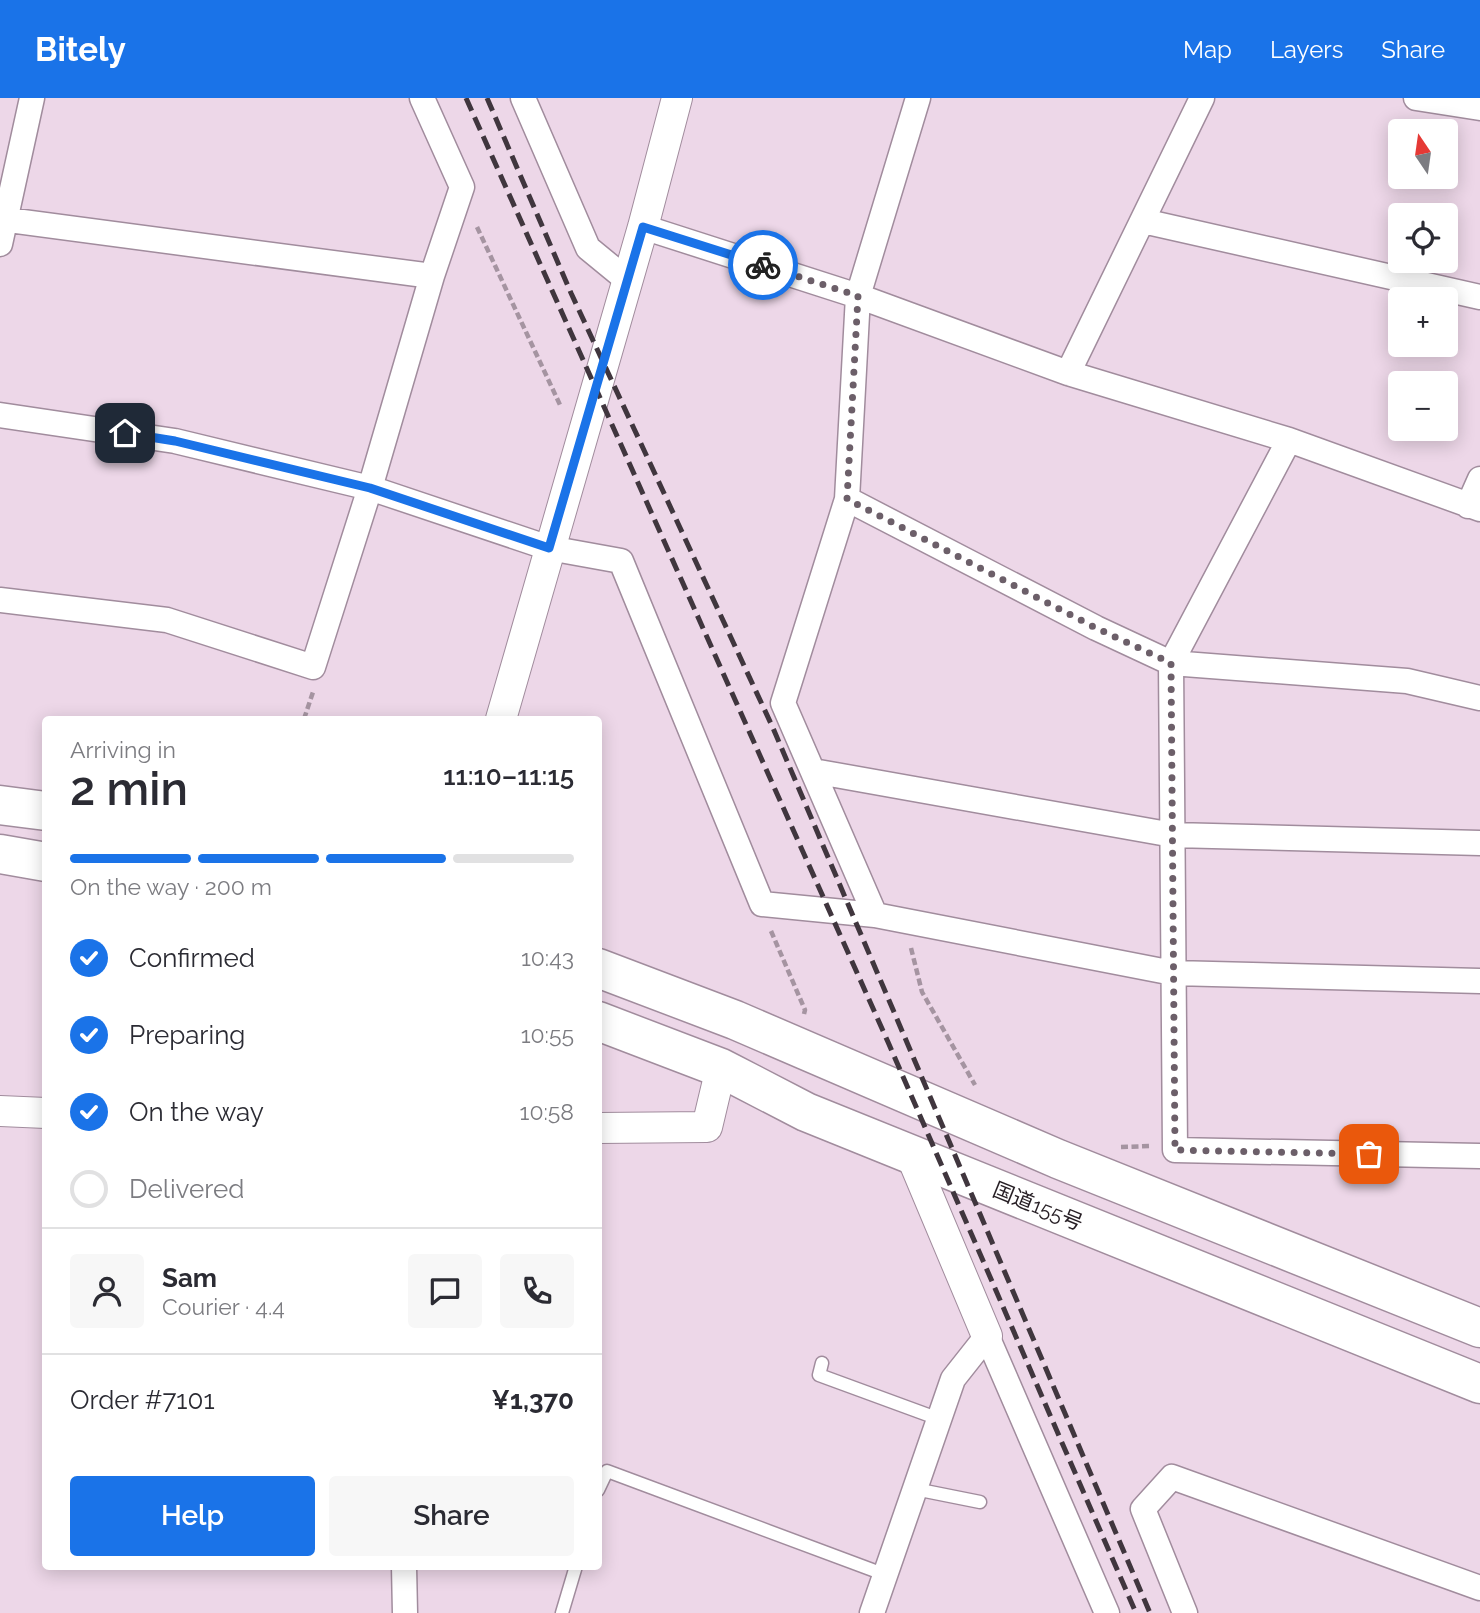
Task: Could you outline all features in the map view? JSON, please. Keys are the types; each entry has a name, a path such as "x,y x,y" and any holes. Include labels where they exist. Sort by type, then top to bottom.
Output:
{"highway":[{"path":"0,805 42,810"},
{"path":"0,855 42,861"},
{"path":"602,970 734,1020 1058,1159 1480,1328"},
{"name":"国道155号","path":"602,1023 721,1068 806,1112 1480,1384"}],"street":[{"path":"32,98 1,227 432,276"},
{"path":"0,600 167,620 313,667 370,488 432,276 462,187 422,98"},
{"path":"523,98 588,248 627,280"},
{"path":"502,716 643,227 677,98"},
{"path":"875,915 783,703 847,499 858,296 918,98"},
{"path":"1068,373 1202,98"},
{"path":"1416,98 1480,108"},
{"path":"1143,221 1480,297"},
{"path":"643,227 858,296 1068,373 1289,440 1474,508 1480,479"},
{"path":"0,415 175,441 370,488 549,548 621,561 762,904 875,915 1173,973 1480,981"},
{"path":"1289,440 1171,663 1175,1150 1480,1156"},
{"path":"847,499 1096,628 1171,663 1407,681 1480,698"},
{"path":"813,771 1173,835 1480,843"},
{"path":"602,1128 707,1126 721,1068"},
{"path":"0,1111 42,1114"},
{"path":"911,1155 1107,1613"},
{"path":"872,1613 953,1379 987,1336"},
{"path":"1185,1613 1143,1509 1172,1477 1480,1588"},
{"path":"404,1570 405,1613"}],"lane":[{"path":"822,1363 819,1375 939,1419"},
{"path":"602,1482 607,1471 886,1575"},
{"path":"915,1489 980,1502"},
{"path":"562,1613 575,1570"}],"path":[{"path":"461,192 579,445"},
{"path":"762,904 805,1010 804,1018"},
{"path":"918,923 911,947 922,992 980,1093"},
{"path":"1115,1150 1123,1146 1175,1147"}],"railway":[{"path":"466,98 888,1042 1136,1613"},
{"path":"487,98 571,293 773,728 1150,1613"}],"way so far":[{"path":"763,265 858,296 847,499 1096,628 1171,663 1175,1150 1369,1154"}],"route":[{"path":"125,433 175,441 370,488 549,548 643,227 763,265"}]}
